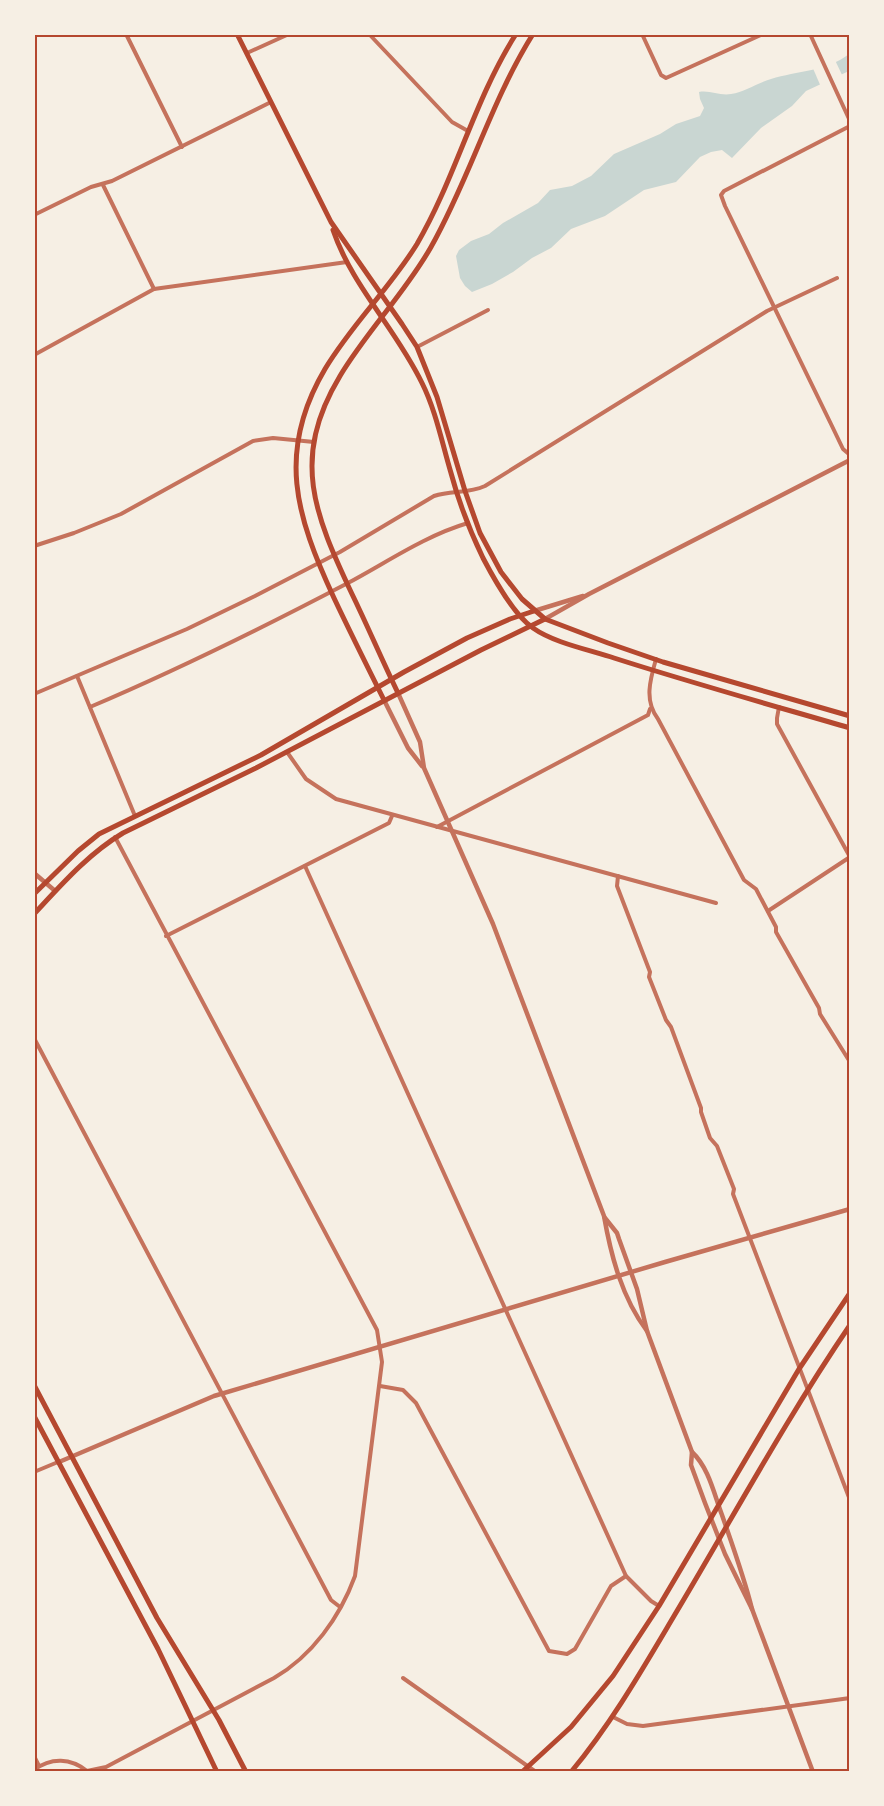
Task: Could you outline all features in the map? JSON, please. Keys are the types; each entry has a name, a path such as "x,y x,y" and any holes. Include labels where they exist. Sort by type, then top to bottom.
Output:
{"main road":[{"path":"237,34 331,222 417,347 444,416 465,491 489,551 511,586 534,611 545,619 656,659 849,716"},
{"path":"384,700 331,592 307,535 299,507 295,474 298,441 306,408 333,356 417,243 487,85 516,34"},
{"path":"398,693 321,524 313,492 314,442 322,414 337,382 422,262 443,226 502,90 533,34"},
{"path":"331,222 347,262 408,359 427,394 456,492 490,570 530,626 548,635 653,670 849,728"},
{"path":"34,894 99,834 261,754 467,638 534,611"},
{"path":"34,914 54,890 115,837 287,752 545,619"},
{"path":"522,1772 570,1727 599,1695 659,1606 799,1369 849,1293"},
{"path":"572,1772 612,1717 807,1388 849,1325"},
{"path":"34,1385 157,1618 213,1710 246,1772"},
{"path":"34,1416 158,1649 216,1772"},
{"path":"79,1498 91,1492"}],"street":[{"path":"126,34 182,147"},
{"path":"246,53 289,34"},
{"path":"369,34 452,122 468,131"},
{"path":"642,34 662,75 668,78 763,34"},
{"path":"810,34 849,121"},
{"path":"34,215 182,147 271,102"},
{"path":"849,126 724,190 721,195 724,206 843,448 849,455"},
{"path":"103,184 154,289"},
{"path":"34,355 154,289 347,262"},
{"path":"34,694 191,628 334,555 434,496 445,492 476,490 775,308 837,278"},
{"path":"417,347 488,310"},
{"path":"34,546 121,514 253,441 273,438 314,442"},
{"path":"545,619 849,460"},
{"path":"90,707 236,640 347,584 440,532 468,523"},
{"path":"534,611 589,594"},
{"path":"437,827 648,715 650,683 656,659"},
{"path":"77,676 135,816"},
{"path":"398,693 420,742 424,768 493,924 604,1216 619,1276 632,1309 647,1331"},
{"path":"384,700 408,748 424,768"},
{"path":"768,911 849,857 777,724 779,707"},
{"path":"650,709 658,719 744,879 756,889 776,927 776,932 819,1008 820,1014 849,1062"},
{"path":"287,752 306,779 316,788 336,799 716,903"},
{"path":"166,936 389,823 392,816"},
{"path":"34,1770 47,1763 64,1761 77,1764 87,1771 106,1767 283,1673 298,1662 327,1629 351,1586 358,1563 380,1386 381,1346 376,1329 115,837"},
{"path":"305,866 626,1576 659,1606"},
{"path":"34,873 54,890"},
{"path":"618,876 617,886 650,972 649,977 671,1027 710,1138 717,1146 722,1159 849,1500"},
{"path":"34,1038 331,1600 340,1607"},
{"path":"34,1472 222,1394 750,1237 849,1210"},
{"path":"604,1216 617,1233 643,1310 647,1331 692,1452 701,1461 726,1527 742,1570 752,1609"},
{"path":"380,1386 404,1390 416,1403 547,1647 553,1653 567,1654 575,1649 611,1586 626,1576"},
{"path":"692,1452 691,1465 711,1519 752,1609 813,1772"},
{"path":"403,1678 536,1772"},
{"path":"612,1717 627,1724 643,1726 849,1698"},
{"path":"34,1756 39,1766"}],"shaded area":[{"path":"849,54 849,71 806,91 792,106 761,128 732,158 722,150 700,157 676,182 644,190 605,216 571,229 551,248 492,284 472,292 460,278 456,256 459,250 538,203 550,190 572,186 591,176 614,154 660,134 676,124 700,116 704,108 699,92 736,93 771,79 831,64"}],"pier":[{"path":"834,58 843,77 821,87 812,66"}]}
